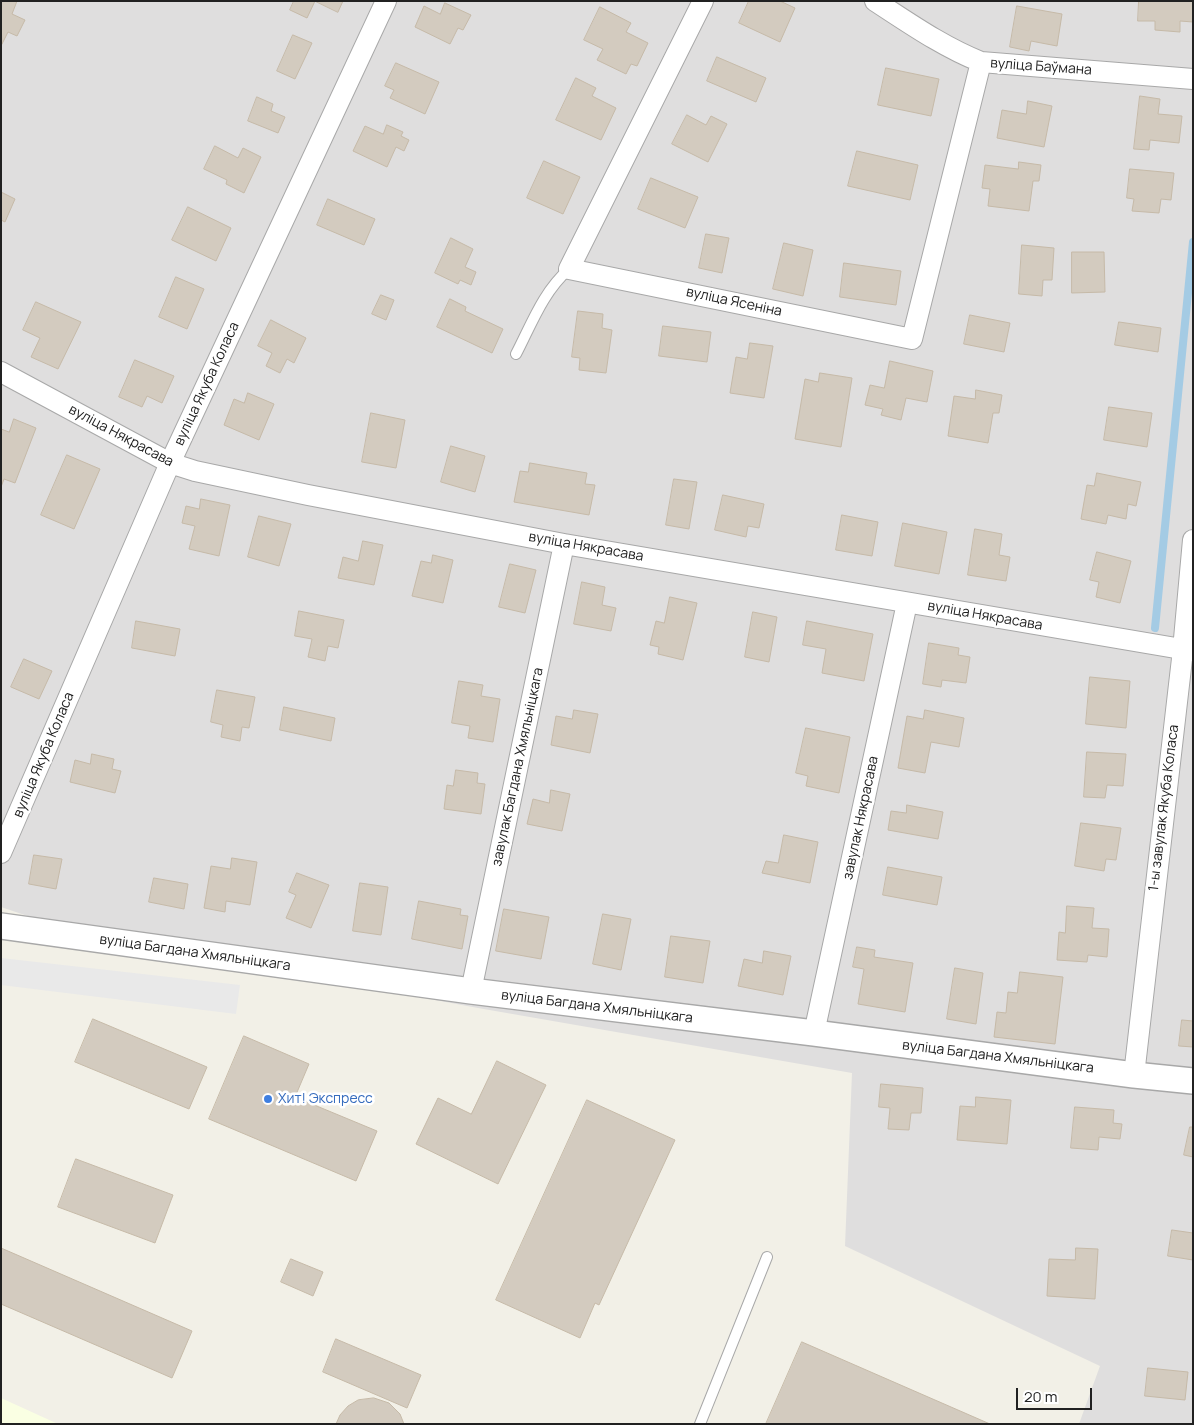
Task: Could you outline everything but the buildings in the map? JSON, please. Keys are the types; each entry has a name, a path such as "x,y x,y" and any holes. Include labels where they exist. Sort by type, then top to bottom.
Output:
{"street":[{"name":"вуліца Якуба Коласа","path":"1,853 170,463 386,1"},
{"path":"569,268 703,1"},
{"name":"вуліца Баўмана","path":"875,1 952,49 981,62 1193,79"},
{"name":"вуліца Ясеніна","path":"569,268 912,339 981,62"},
{"name":"вуліца Някрасава","path":"1,372 170,463 195,471 308,495 564,544 1188,650"},
{"name":"1-ы завулак Якуба Коласа","path":"1134,1075 1188,650 1193,540"},
{"name":"завулак Багдана Хмяльніцкага","path":"471,991 564,544"},
{"name":"завулак Някрасава","path":"814,1033 907,603"},
{"name":"вуліца Багдана Хмяльніцкага","path":"1,926 471,991 1193,1081"}],"lane":[{"path":"516,354 546,294 556,280 569,268"},
{"path":"700,1424 768,1257"}],"shaded area":[{"path":"1,1 1193,1 1193,1424 1079,1424 1100,1366 845,1246 852,1073 478,1008 81,934 1,907"},
{"path":"1,958 240,985 236,1014 1,985"},
{"path":"1,1398 58,1424 1,1424"}],"waterway":[{"path":"1155,628 1193,242"}],"place":[{"name":"Хит! Экспресс","path":"268,1099"}]}
